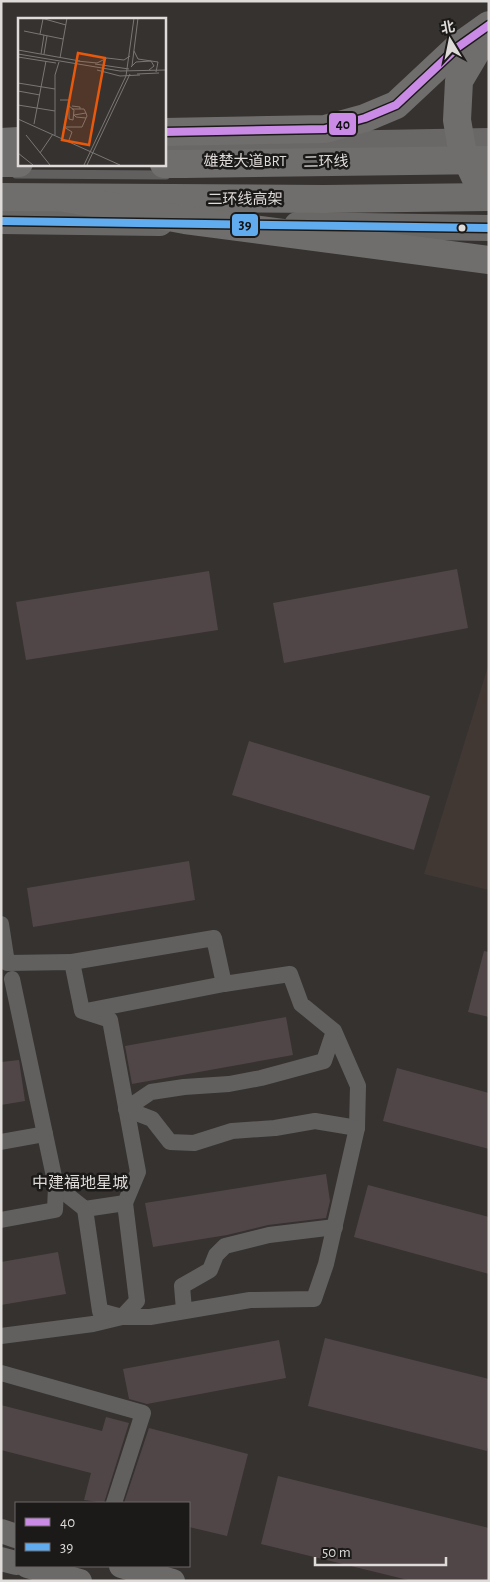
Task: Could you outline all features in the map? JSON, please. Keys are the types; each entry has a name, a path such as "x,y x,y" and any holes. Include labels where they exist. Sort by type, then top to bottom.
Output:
{"highway":[{"path":"165,132 325,129 364,118 396,105 458,48 489,25"},
{"path":"489,30 459,81 457,120 462,149 477,181 489,196"},
{"path":"1,143 18,141"},
{"name":"二环线","path":"171,169 489,160"},
{"path":"1,163 18,163"},
{"name":"二环线高架","path":"1,197 324,199 489,196"},
{"path":"65,198 185,220 489,260"}],"main road":[{"path":"165,147 489,141"},
{"path":"1,143 18,145"},
{"path":"1,221 489,228"},
{"path":"1,1531 15,1536"},
{"path":"1,1558 15,1563"},
{"path":"31,1567 80,1581"},
{"path":"124,1567 173,1581"}],"street":[{"path":"1,924 4,961 12,979 56,1186 55,1210 1,1220"},
{"path":"4,961 72,962 214,938 224,984"},
{"path":"72,962 82,1011"},
{"path":"1,1336 93,1324 122,1318 150,1317 250,1300 314,1299 335,1227 357,1128 358,1086 334,1031 300,1004 290,974 224,984 82,1011"},
{"path":"1,995 9,988 12,979"},
{"path":"82,1011 110,1020 138,1172 125,1203 137,1301 122,1318"},
{"path":"126,1109 150,1092 184,1087 229,1084 261,1078 324,1061 334,1031"},
{"path":"126,1109 152,1119 170,1142 194,1143 232,1131 275,1128 315,1121 357,1128"},
{"path":"1,1142 45,1134"},
{"path":"56,1186 85,1209 100,1311 122,1318"},
{"path":"85,1209 125,1203"},
{"path":"184,1310 182,1286 210,1270 216,1255 225,1246 269,1235 335,1227"},
{"path":"1,1373 143,1413 114,1502"}],"lane":[{"path":"1,174 171,169"},
{"path":"460,174 489,174"}],"shaded area":[{"path":"489,663 489,890 424,874"}],"building":[{"path":"457,569 468,628 284,663 273,603"},
{"path":"209,571 218,630 26,660 16,602"},
{"path":"249,741 430,796 414,850 232,795"},
{"path":"189,861 195,900 33,927 27,888"},
{"path":"484,951 489,952 489,1017 468,1012"},
{"path":"286,1017 293,1055 132,1084 125,1046"},
{"path":"19,1060 25,1101 1,1105 1,1062"},
{"path":"397,1068 489,1093 489,1149 383,1121"},
{"path":"326,1174 330,1201 326,1218 268,1225 227,1235 153,1247 145,1203"},
{"path":"368,1185 489,1217 489,1274 354,1237"},
{"path":"58,1252 66,1294 1,1305 1,1262"},
{"path":"325,1338 489,1379 489,1443 487,1451 308,1406"},
{"path":"279,1340 286,1378 147,1404 129,1399 123,1369"},
{"path":"1,1405 102,1431 106,1417 129,1423 104,1502 84,1500 91,1473 1,1450"},
{"path":"149,1428 248,1454 227,1536 190,1527 190,1502 124,1502"},
{"path":"278,1476 489,1528 489,1581 412,1581 261,1544"}],"transit line":[{"name":"40","path":"165,132 325,129 365,118 396,105 458,47 489,25"},
{"name":"39","path":"1,221 489,228"}],"district":[{"name":"中建福地星城","path":"80,1183"}]}
